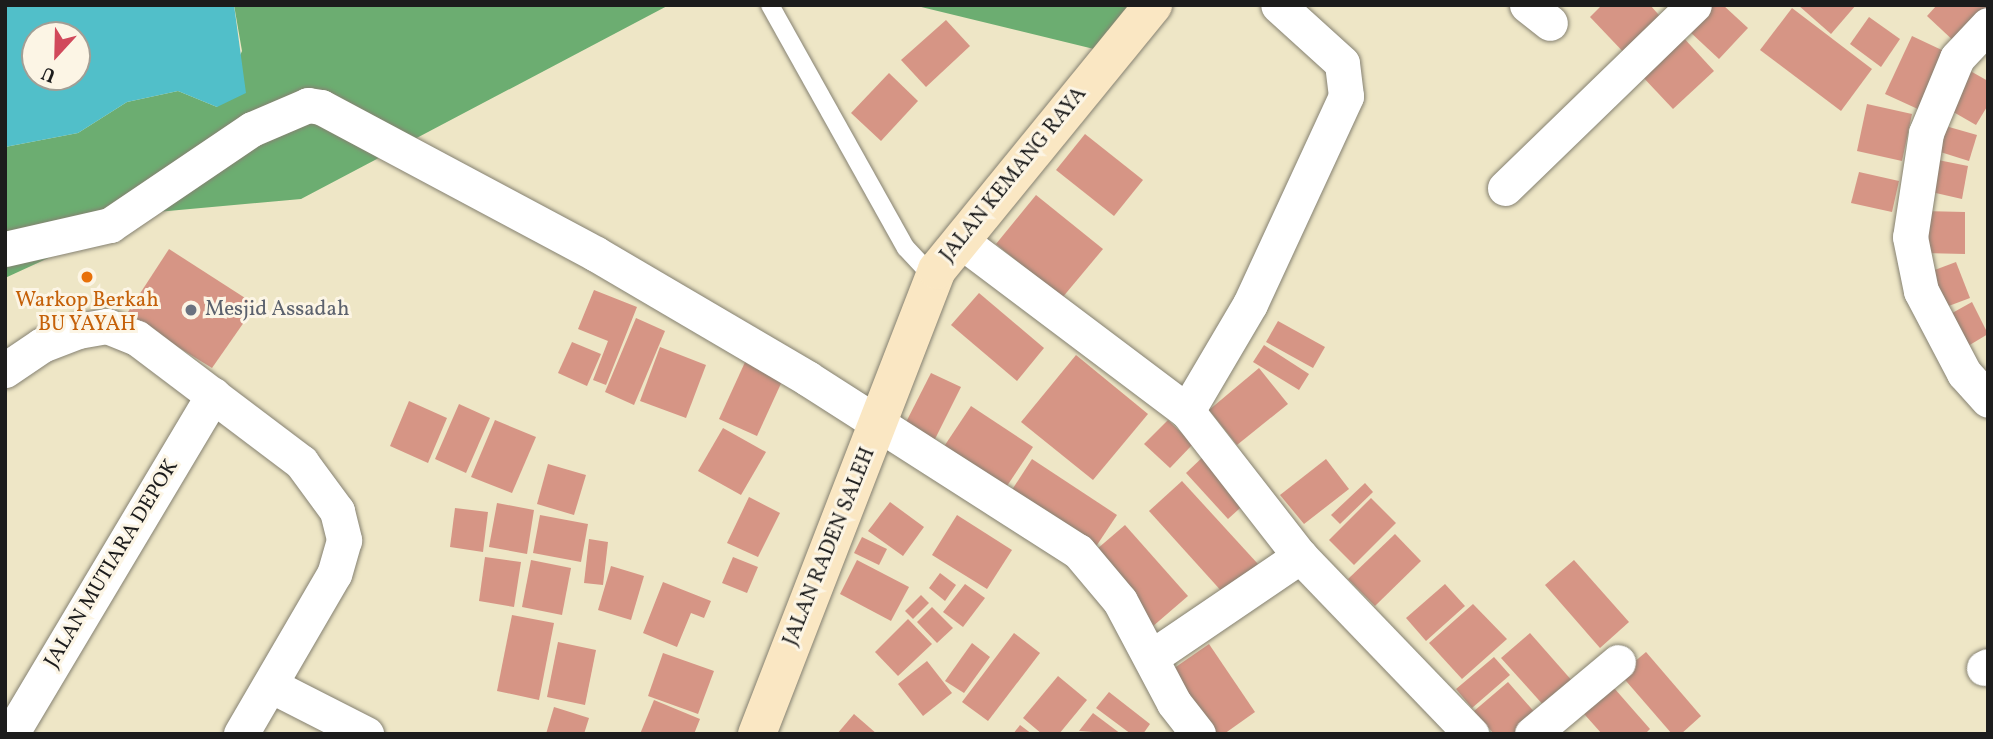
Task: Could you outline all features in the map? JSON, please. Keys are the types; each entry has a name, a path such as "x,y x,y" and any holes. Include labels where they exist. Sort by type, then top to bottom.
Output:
{"street":[{"name":"JALAN KEMANG RAYA","path":"899,359 933,278 1153,5"},
{"path":"1187,411 1250,304 1346,96 1342,63 1278,5"},
{"path":"1505,188 1694,5"},
{"path":"1988,25 1957,58 1926,133 1910,237 1921,291 1964,373 1988,400"},
{"path":"5,248 110,225 252,130 308,104 321,107 596,254 878,420 1078,551 1120,601 1153,656 1174,703 1198,734"},
{"path":"961,241 1187,411 1300,556 1471,734"},
{"path":"5,370 42,345 107,326 137,338 301,462 337,512 344,540 334,574 241,734"},
{"name":"JALAN RADEN SALEH","path":"757,734 899,359"},
{"name":"JALAN MUTIARA DEPOK","path":"10,734 213,395"},
{"path":"1153,656 1300,556"},
{"path":"1532,734 1618,662"},
{"path":"270,685 366,734"}],"lane":[{"path":"770,5 906,248 933,278"}],"green space":[{"path":"234,5 669,5 301,199 146,213 5,278 5,147 78,133 127,102 178,91 217,107 242,51"},
{"path":"913,5 1140,5 1098,50"}],"water":[{"path":"5,5 234,5 246,93 217,107 178,91 127,102 78,133 5,147"}],"building":[{"path":"1602,5 1650,5 1666,23 1629,58 1590,17"},
{"path":"1712,5 1723,5 1748,28 1719,59 1689,31"},
{"path":"1798,5 1856,5 1831,34"},
{"path":"1937,5 1988,5 1988,10 1957,44 1927,16"},
{"path":"1792,8 1872,69 1841,111 1760,50"},
{"path":"1869,17 1900,39 1881,67 1850,44"},
{"path":"946,20 970,46 926,87 901,60"},
{"path":"1681,35 1714,71 1673,109 1640,74"},
{"path":"1912,36 1946,52 1920,110 1885,94"},
{"path":"1965,68 1988,81 1988,105 1976,125 1943,106"},
{"path":"889,73 918,101 881,141 851,113"},
{"path":"1867,104 1912,114 1902,161 1857,151"},
{"path":"1942,125 1977,135 1969,161 1934,150"},
{"path":"1085,134 1143,180 1114,216 1056,170"},
{"path":"1933,159 1968,166 1962,199 1927,191"},
{"path":"1859,172 1899,181 1892,212 1851,203"},
{"path":"1036,195 1103,249 1062,298 996,244"},
{"path":"1923,211 1965,212 1965,254 1923,253"},
{"name":"Mesjid Assadah","path":"169,249 256,305 212,368 126,315"},
{"path":"1956,262 1970,298 1938,310 1924,274"},
{"path":"594,290 637,307 606,385 593,380 608,341 578,329"},
{"path":"979,293 1044,348 1017,381 951,325"},
{"path":"1972,302 1988,334 1963,349 1945,317"},
{"path":"636,318 665,331 634,405 605,392"},
{"path":"1278,321 1325,347 1313,368 1266,342"},
{"path":"572,342 601,354 587,386 558,373"},
{"path":"1264,345 1309,374 1299,390 1253,362"},
{"path":"660,347 706,365 686,418 640,401"},
{"path":"1076,355 1148,414 1093,480 1021,422"},
{"path":"746,360 784,377 757,436 719,419"},
{"path":"1259,368 1288,404 1237,445 1209,410"},
{"path":"931,373 961,387 931,447 901,432"},
{"path":"409,401 447,418 428,463 390,446"},
{"path":"459,404 490,418 466,473 435,459"},
{"path":"971,406 1033,447 1003,492 941,451"},
{"path":"495,420 536,437 512,493 471,477"},
{"path":"1168,420 1193,444 1170,468 1144,444"},
{"path":"723,428 766,452 741,495 698,471"},
{"path":"1207,453 1250,499 1228,519 1186,473"},
{"path":"1032,459 1117,515 1093,551 1008,496"},
{"path":"1326,459 1349,489 1304,524 1280,495"},
{"path":"548,464 586,475 574,515 537,504"},
{"path":"1182,481 1258,564 1224,594 1149,511"},
{"path":"1365,483 1373,492 1340,524 1331,515"},
{"path":"749,497 780,513 758,557 727,543"},
{"path":"1371,498 1396,523 1354,565 1329,540"},
{"path":"890,502 924,527 903,556 868,531"},
{"path":"497,503 534,510 527,554 489,547"},
{"path":"455,508 488,512 483,552 450,547"},
{"path":"540,515 588,524 581,562 533,553"},
{"path":"957,515 1012,550 987,589 932,555"},
{"path":"1125,525 1188,596 1152,627 1090,555"},
{"path":"1395,534 1421,561 1375,606 1348,579"},
{"path":"862,537 887,549 879,565 854,553"},
{"path":"589,539 608,542 603,585 584,583"},
{"path":"485,557 521,562 514,607 479,601"},
{"path":"733,557 758,567 747,593 722,583"},
{"path":"531,560 571,568 562,615 522,607"},
{"path":"857,560 909,587 891,621 840,594"},
{"path":"1574,560 1629,622 1600,648 1545,585"},
{"path":"611,566 644,576 631,620 598,610"},
{"path":"940,573 956,585 945,601 929,588"},
{"path":"663,582 711,601 704,618 691,613 677,647 643,633"},
{"path":"965,584 985,598 963,627 943,612"},
{"path":"1445,584 1465,606 1426,641 1406,618"},
{"path":"921,595 929,603 913,619 905,611"},
{"path":"1473,604 1507,639 1462,679 1429,643"},
{"path":"932,607 953,628 937,643 917,622"},
{"path":"512,615 554,623 539,700 497,691"},
{"path":"908,619 932,644 898,676 875,652"},
{"path":"1014,633 1040,653 988,721 962,702"},
{"path":"1530,633 1574,683 1545,707 1501,658"},
{"path":"558,642 596,650 585,705 547,697"},
{"path":"972,643 990,657 964,693 945,681"},
{"path":"1209,644 1255,712 1224,734 1214,734 1170,671"},
{"path":"1646,652 1701,716 1681,734 1672,734 1620,674"},
{"path":"663,653 714,671 698,714 648,696"},
{"path":"1494,657 1510,675 1472,708 1456,689"},
{"path":"927,661 952,693 923,716 898,684"},
{"path":"1058,676 1087,700 1059,734 1042,734 1023,718"},
{"path":"1607,680 1650,729 1645,734 1602,734 1577,706"},
{"path":"1508,682 1538,716 1517,734 1494,734 1474,711"},
{"path":"1109,692 1150,724 1143,734 1131,734 1096,708"},
{"path":"654,700 700,719 694,734 640,734"},
{"path":"554,707 589,718 584,734 546,734"},
{"path":"1093,713 1121,734 1079,731"},
{"path":"854,714 877,734 837,734"},
{"path":"1020,725 1032,734 1013,734"}],"place":[{"name":"Warkop Berkah BU YAYAH","path":"87,277"},
{"name":"Mesjid Assadah","path":"191,310"}]}
